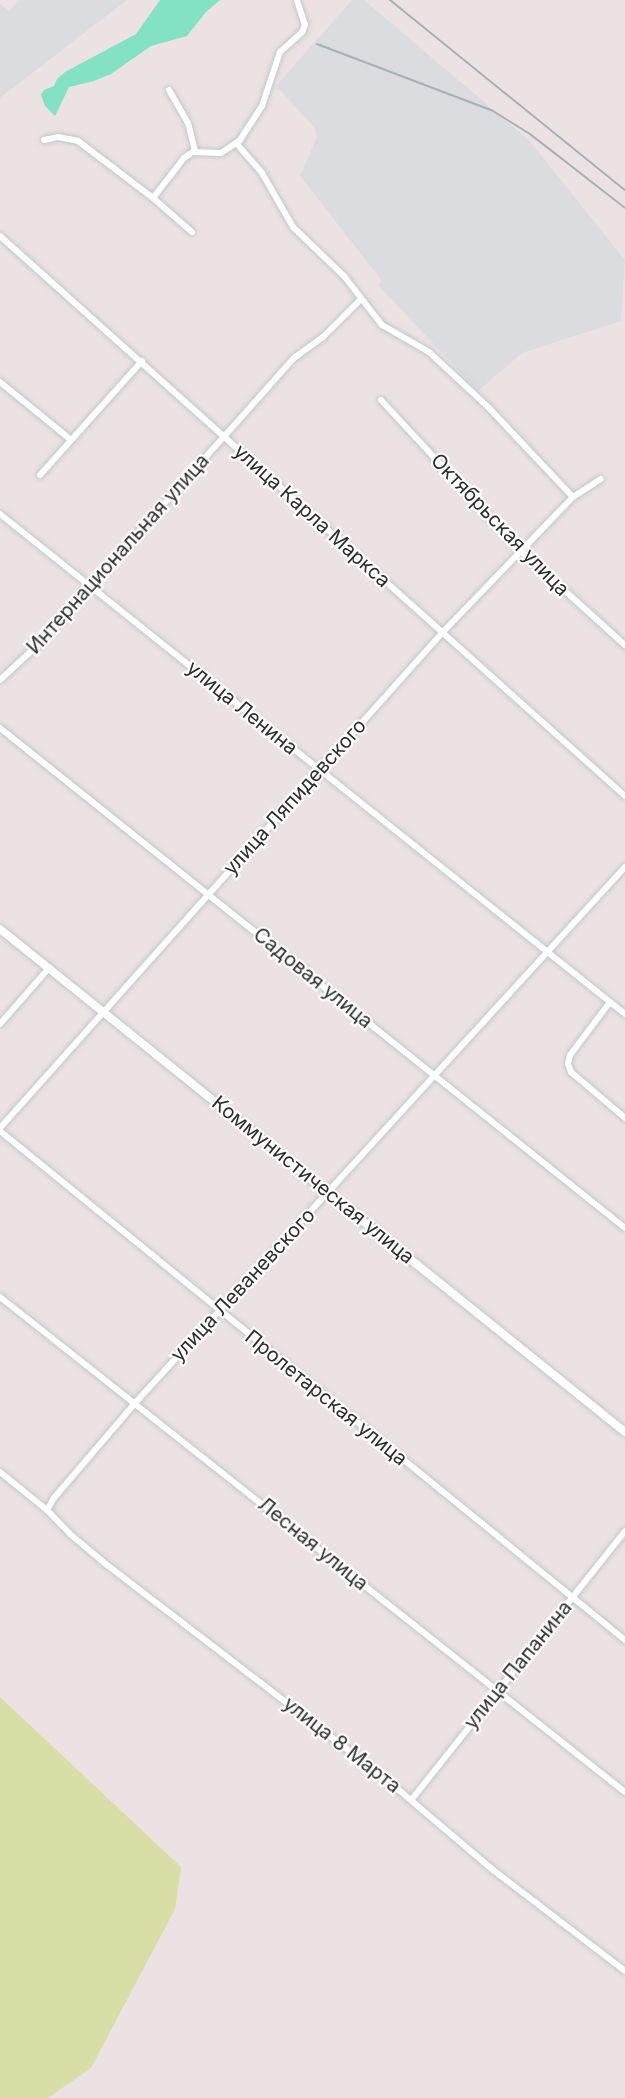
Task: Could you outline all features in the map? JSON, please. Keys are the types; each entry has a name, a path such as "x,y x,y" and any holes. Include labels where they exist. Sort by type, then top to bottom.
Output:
{"street":[{"path":"153,198 184,158 195,152 221,153 237,144 262,106 280,52 302,32 305,26 297,0"},
{"path":"169,90 188,123 195,152"},
{"path":"44,140 58,137 78,141 153,198 192,232"},
{"path":"237,144 262,173 293,227 344,276 382,325 422,346 471,392 573,497"},
{"name":"улица Карла Маркса","path":"0,236 625,796"},
{"name":"Интернациональная улица","path":"0,680 29,654 294,358 323,337 361,299"},
{"path":"40,475 142,361"},
{"path":"0,382 70,439"},
{"name":"Октябрьская улица","path":"381,400 522,552 625,645"},
{"name":"улица Ляпидевского","path":"0,1129 442,633 573,497 601,479"},
{"name":"улица Ленина","path":"0,514 625,1014"},
{"name":"Садовая улица","path":"0,728 625,1228"},
{"name":"улица Леваневского","path":"47,1510 54,1498 136,1402 625,867"},
{"name":"Коммунистическая улица","path":"0,929 625,1432"},
{"path":"0,1024 49,968"},
{"path":"610,1002 570,1055 568,1064 571,1072 625,1118"},
{"name":"Пролетарская улица","path":"0,1129 625,1640"},
{"name":"Лесная улица","path":"0,1297 136,1402 625,1792"},
{"path":"0,1472 47,1510"},
{"name":"улица 8 Марта","path":"47,1510 56,1521 214,1648 412,1799 493,1870 625,1971"},
{"name":"улица Папанина","path":"412,1799 625,1531"}],"shaded area":[{"path":"19,0 127,0 0,98 0,4 9,11"},
{"path":"160,0 220,0 206,12 187,36 151,46 111,74 69,87 55,116 45,106 41,95 44,90 54,86 57,79 65,72 136,34"},
{"path":"352,0 364,0 529,140 625,260 621,321 522,353 478,391 378,285 382,281 300,176 317,137 314,127 276,86"},
{"path":"0,1697 181,1867 175,1909 91,2068 48,2098 0,2098"}],"railway":[{"path":"390,0 625,190"},
{"path":"317,44 493,111 530,134 625,208"}]}
